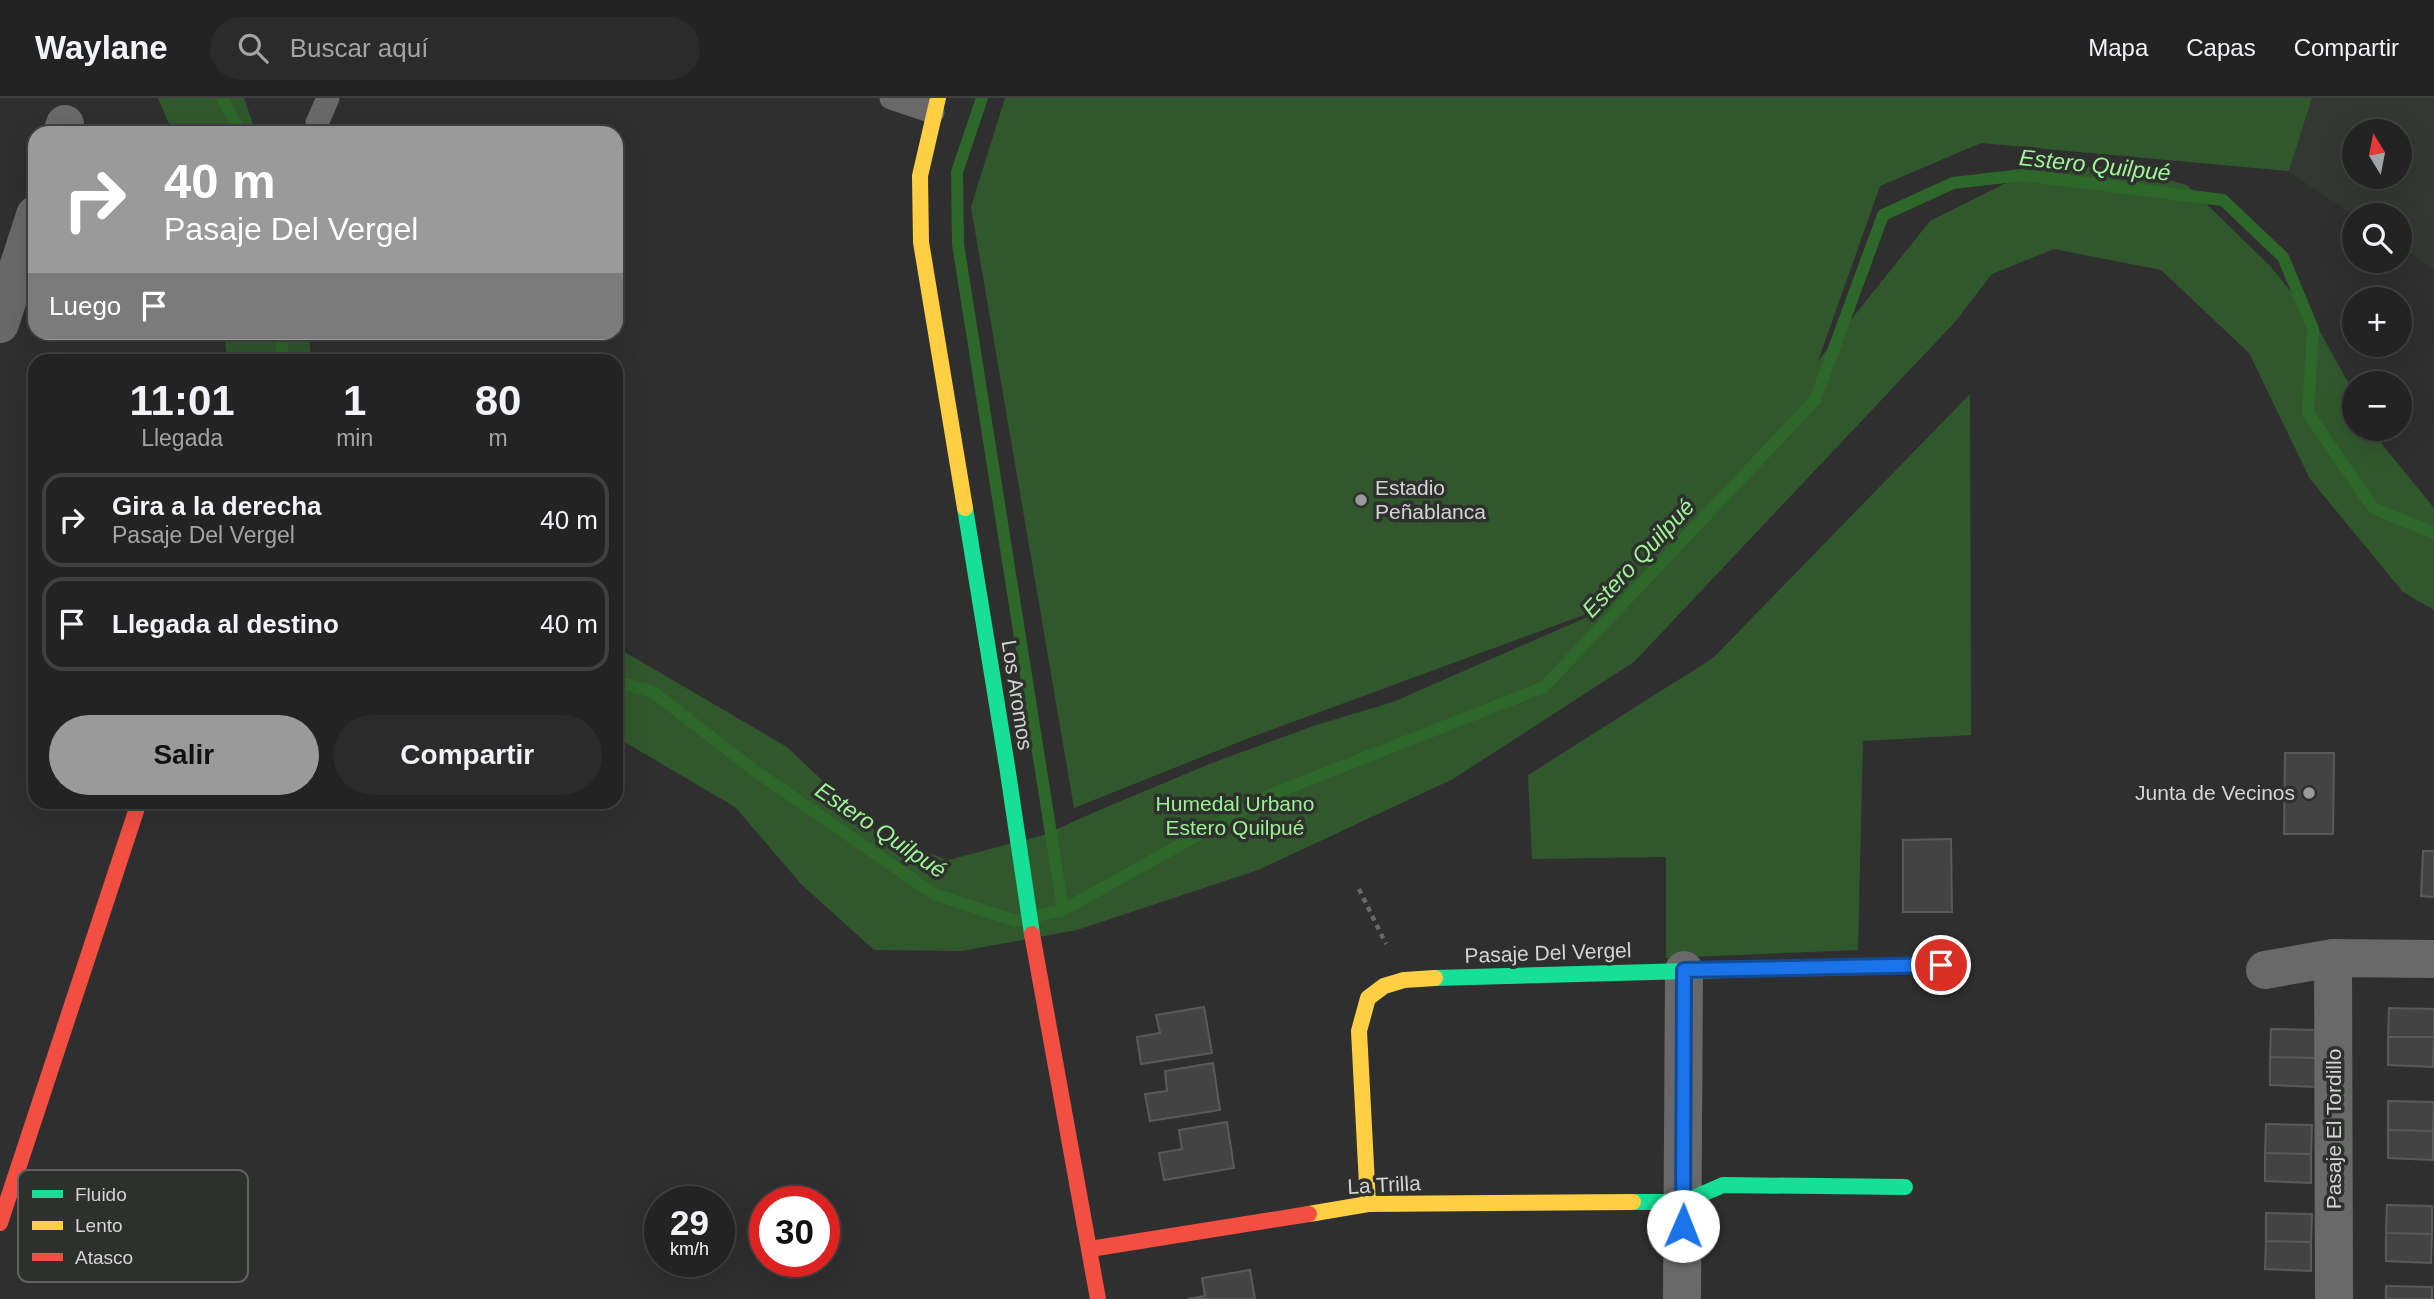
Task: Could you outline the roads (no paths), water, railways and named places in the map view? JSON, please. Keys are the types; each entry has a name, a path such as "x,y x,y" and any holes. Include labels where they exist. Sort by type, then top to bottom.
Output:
{"street":[{"name":"Los Aromos","path":"935,105 920,176 921,242 1007,765 1033,943 1098,1299"},
{"path":"0,324 28,237"},
{"path":"0,1223 137,809"},
{"path":"2265,970 2333,958 2434,959"},
{"name":"Pasaje El Tordillo","path":"2333,958 2334,1299"},
{"name":"Pasaje Del Vergel","path":"1368,1204 1359,1031 1368,998 1384,986 1404,980 1684,970 1941,965"},
{"path":"1682,1299 1684,970"},
{"path":"1684,1202 1723,1185 1905,1187"},
{"name":"La Trilla","path":"1090,1249 1368,1204 1684,1202"}],"lane":[{"path":"317,123 328,98"},
{"path":"891,98 935,105"}],"waterway":[{"name":"Estero Quilpué","path":"222,98 237,126"},
{"path":"982,98 957,172 958,244 1063,910"},
{"name":"Estero Quilpué","path":"623,683 653,692 755,771 934,894 1016,921 1063,910 1270,795 1544,687 1815,400 1883,215 1953,183 2022,175 2223,200 2283,257 2313,329 2308,413 2373,508 2434,533"},
{"name":"Estero Quilpué","path":"282,340 283,354"}],"place":[{"name":"Estadio Peñablanca","path":"1361,500"},
{"name":"Junta de Vecinos","path":"2309,793"}],"park label":[{"name":"Humedal Urbano Estero Quilpué","path":"1235,816"}]}
